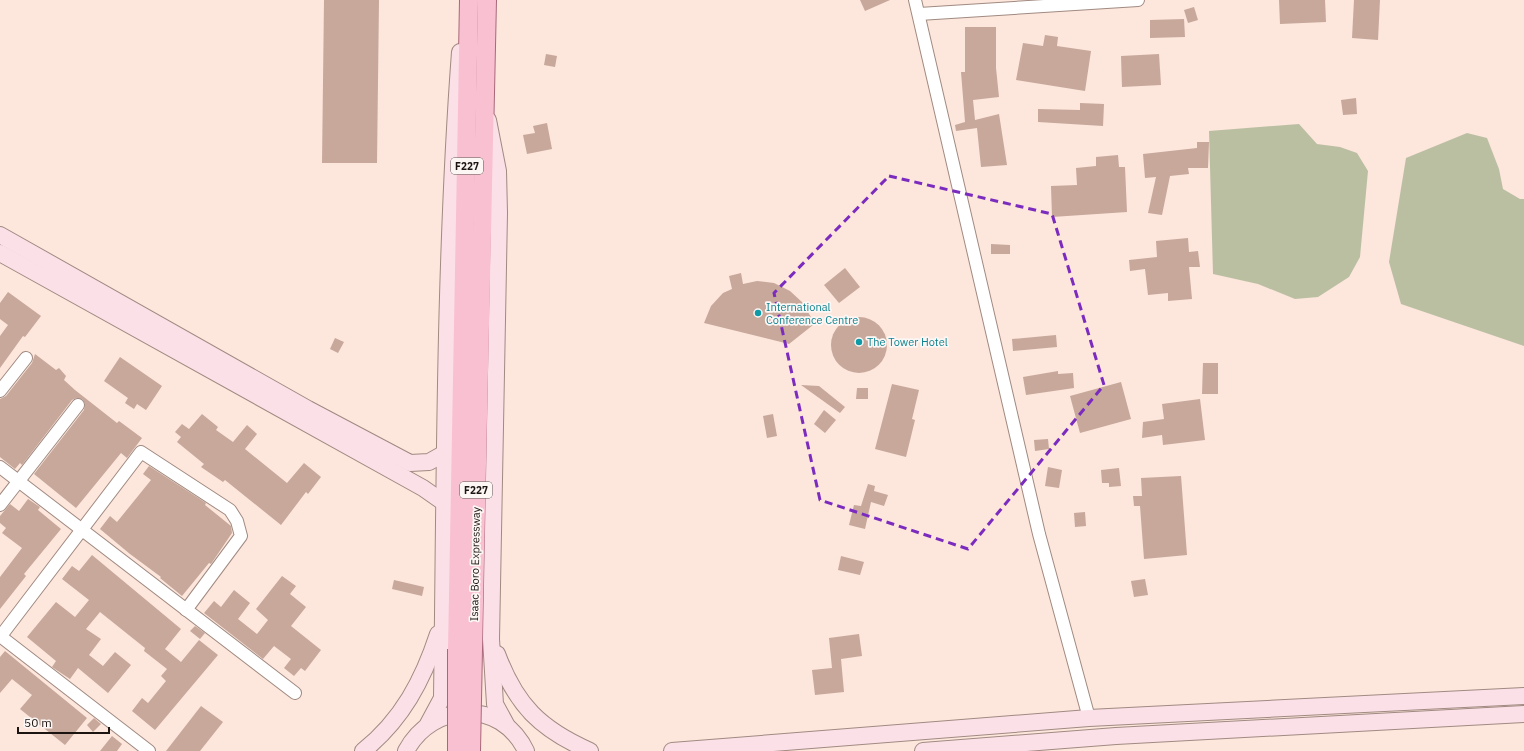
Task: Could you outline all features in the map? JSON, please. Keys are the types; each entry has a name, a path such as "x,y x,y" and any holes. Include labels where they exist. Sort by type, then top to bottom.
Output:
{"main road":[{"name":"F227","path":"469,0 472,331"},
{"name":"F227","path":"472,331 485,104 487,0"},
{"path":"406,751 413,739 428,724 442,698 443,502 450,195 461,44 469,18"},
{"path":"485,104 498,171 499,213 491,639 495,704 507,726 523,746 536,751"},
{"path":"0,235 308,408 410,463 429,462 445,452"},
{"path":"0,253 423,488 443,502"},
{"name":"Isaac Boro Expressway","path":"457,751 465,649 472,331"},
{"path":"363,751 379,738 417,689 432,654 443,617"},
{"path":"491,639 515,694 529,711 548,728 567,741 590,751"},
{"name":"Isaac Boro Expressway","path":"465,649 471,751"},
{"path":"672,751 1088,718 1524,696"},
{"path":"428,724 447,715 468,712 488,716 507,726"},
{"path":"923,751 1065,740 1114,743 1524,714"},
{"path":"1065,740 1082,751"}],"street":[{"path":"915,0 1039,534 1088,718"},
{"path":"919,14 1138,0"},
{"path":"0,391 26,358"},
{"path":"0,505 78,405"},
{"path":"149,751 0,636 142,452 230,510 237,521 241,536 186,610"},
{"path":"0,467 295,693"}],"highlighted area":[{"path":"889,176 1052,214 1104,385 968,549 820,500 774,293"}],"green space":[{"path":"1299,124 1317,144 1340,147 1357,153 1368,171 1360,257 1349,277 1318,297 1295,299 1258,284 1213,274 1209,131"},
{"path":"1467,133 1487,138 1499,169 1503,189 1520,199 1524,199 1524,346 1401,304 1389,262 1406,158"}],"building":[{"path":"324,0 379,0 377,163 322,163"},
{"path":"860,0 890,0 865,11"},
{"path":"1279,0 1325,0 1326,22 1280,24"},
{"path":"1354,0 1380,0 1378,40 1352,38"},
{"path":"1194,7 1198,20 1188,23 1184,10"},
{"path":"1184,19 1185,37 1150,38 1150,20"},
{"path":"965,27 996,27 996,68 999,97 973,100 975,120 999,114 1007,165 981,167 977,128 956,131 955,125 965,122 961,72 965,72"},
{"path":"1045,35 1058,37 1057,46 1091,51 1085,91 1016,80 1023,43 1043,46"},
{"path":"546,54 557,56 555,67 544,65"},
{"path":"1159,54 1161,85 1122,87 1121,56"},
{"path":"1356,98 1357,114 1343,115 1341,100"},
{"path":"1080,103 1104,104 1103,126 1038,122 1038,109 1080,110"},
{"path":"547,123 552,149 527,154 523,135 535,133 533,126"},
{"path":"1197,142 1209,142 1208,168 1188,168 1189,174 1170,176 1162,215 1148,213 1156,177 1145,178 1143,154 1197,148"},
{"path":"1118,155 1119,167 1125,167 1127,212 1052,217 1051,186 1077,185 1076,168 1096,166 1096,157"},
{"path":"1188,238 1189,252 1198,251 1200,267 1189,267 1192,299 1168,301 1168,293 1148,295 1145,269 1130,271 1129,260 1157,257 1156,241"},
{"path":"991,244 1010,245 1010,254 991,254"},
{"path":"845,268 860,287 839,303 824,285"},
{"name":"International Conference Centre","path":"741,273 743,284 757,281 774,283 790,291 803,303 812,319 813,325 789,344 704,323 711,306 723,293 732,289 729,276"},
{"path":"8,292 41,316 25,337 23,336 0,368 0,336 8,325 0,319 0,303"},
{"name":"The Tower Hotel","path":"854,317 864,317 879,325 885,334 887,345 885,356 879,365 864,373 854,373 843,368 836,361 831,350 831,340 836,329 843,322"},
{"path":"1056,335 1057,347 1013,351 1012,339"},
{"path":"335,338 344,342 338,353 330,349"},
{"path":"35,354 56,370 59,368 66,376 64,380 75,390 117,423 119,421 142,438 127,458 121,453 76,508 34,474 84,410 85,403 82,399 76,398 72,400 22,465 20,463 15,469 0,457 0,399 6,396 32,363"},
{"path":"120,357 162,386 146,410 137,404 134,409 125,403 128,398 104,381"},
{"path":"1203,363 1218,363 1218,394 1202,394"},
{"path":"1058,371 1058,374 1073,373 1074,388 1026,395 1023,377"},
{"path":"1121,382 1131,419 1080,433 1070,396"},
{"path":"892,384 919,390 912,419 915,420 906,457 875,449"},
{"path":"801,385 819,386 845,407 840,413"},
{"path":"857,388 868,388 868,399 856,399"},
{"path":"1200,399 1205,440 1163,445 1162,435 1142,438 1143,422 1164,419 1162,404"},
{"path":"824,410 836,420 825,433 814,424"},
{"path":"202,414 218,427 216,430 233,442 247,425 257,434 245,449 287,483 304,463 321,477 308,494 306,492 281,525 225,480 223,482 201,467 204,464 177,442 181,437 175,432 182,424 189,429"},
{"path":"773,414 777,436 767,438 763,416"},
{"path":"1048,439 1049,449 1035,451 1034,440"},
{"path":"149,466 206,503 205,505 231,526 232,533 211,564 209,563 182,596 160,578 161,577 100,529 110,516 117,522 151,480 143,474"},
{"path":"1048,467 1062,470 1059,488 1045,486"},
{"path":"1119,468 1121,486 1109,487 1109,483 1102,483 1101,470"},
{"path":"1181,476 1187,555 1144,559 1140,506 1134,506 1133,496 1142,496 1141,478"},
{"path":"868,484 875,486 874,491 888,495 884,506 871,502 865,529 849,525 854,505 861,506"},
{"path":"28,499 40,507 38,510 61,529 24,574 26,576 0,609 0,577 22,548 2,533 6,528 0,523 0,516 10,504 19,511"},
{"path":"1085,512 1086,526 1075,527 1074,513"},
{"path":"92,555 181,629 165,649 181,662 199,640 218,655 155,730 132,711 142,698 148,703 166,681 161,676 167,669 144,651 145,648 100,612 86,629 101,639 89,655 103,666 115,652 131,665 108,693 78,668 70,679 52,667 56,661 27,637 56,602 75,617 89,600 62,579 72,566 79,571"},
{"path":"841,556 864,562 860,575 838,570"},
{"path":"282,576 296,586 290,594 306,607 291,626 321,650 305,671 301,668 294,676 284,668 291,659 274,646 263,659 204,613 214,601 221,607 234,590 250,603 238,619 257,634 268,620 256,609"},
{"path":"1145,579 1148,595 1134,597 1131,581"},
{"path":"394,580 424,587 422,596 392,589"},
{"path":"195,626 205,633 200,639 190,631"},
{"path":"859,634 862,656 841,659 844,692 815,695 812,670 832,668 829,638"},
{"path":"5,651 87,718 65,745 20,709 32,695 12,679 0,693 0,657"},
{"path":"201,706 223,722 200,751 166,751"},
{"path":"94,718 101,724 93,732 87,725"},
{"path":"112,736 122,744 117,751 100,751"}],"place":[{"name":"International Conference Centre","path":"758,313"},
{"name":"The Tower Hotel","path":"859,342"}]}
